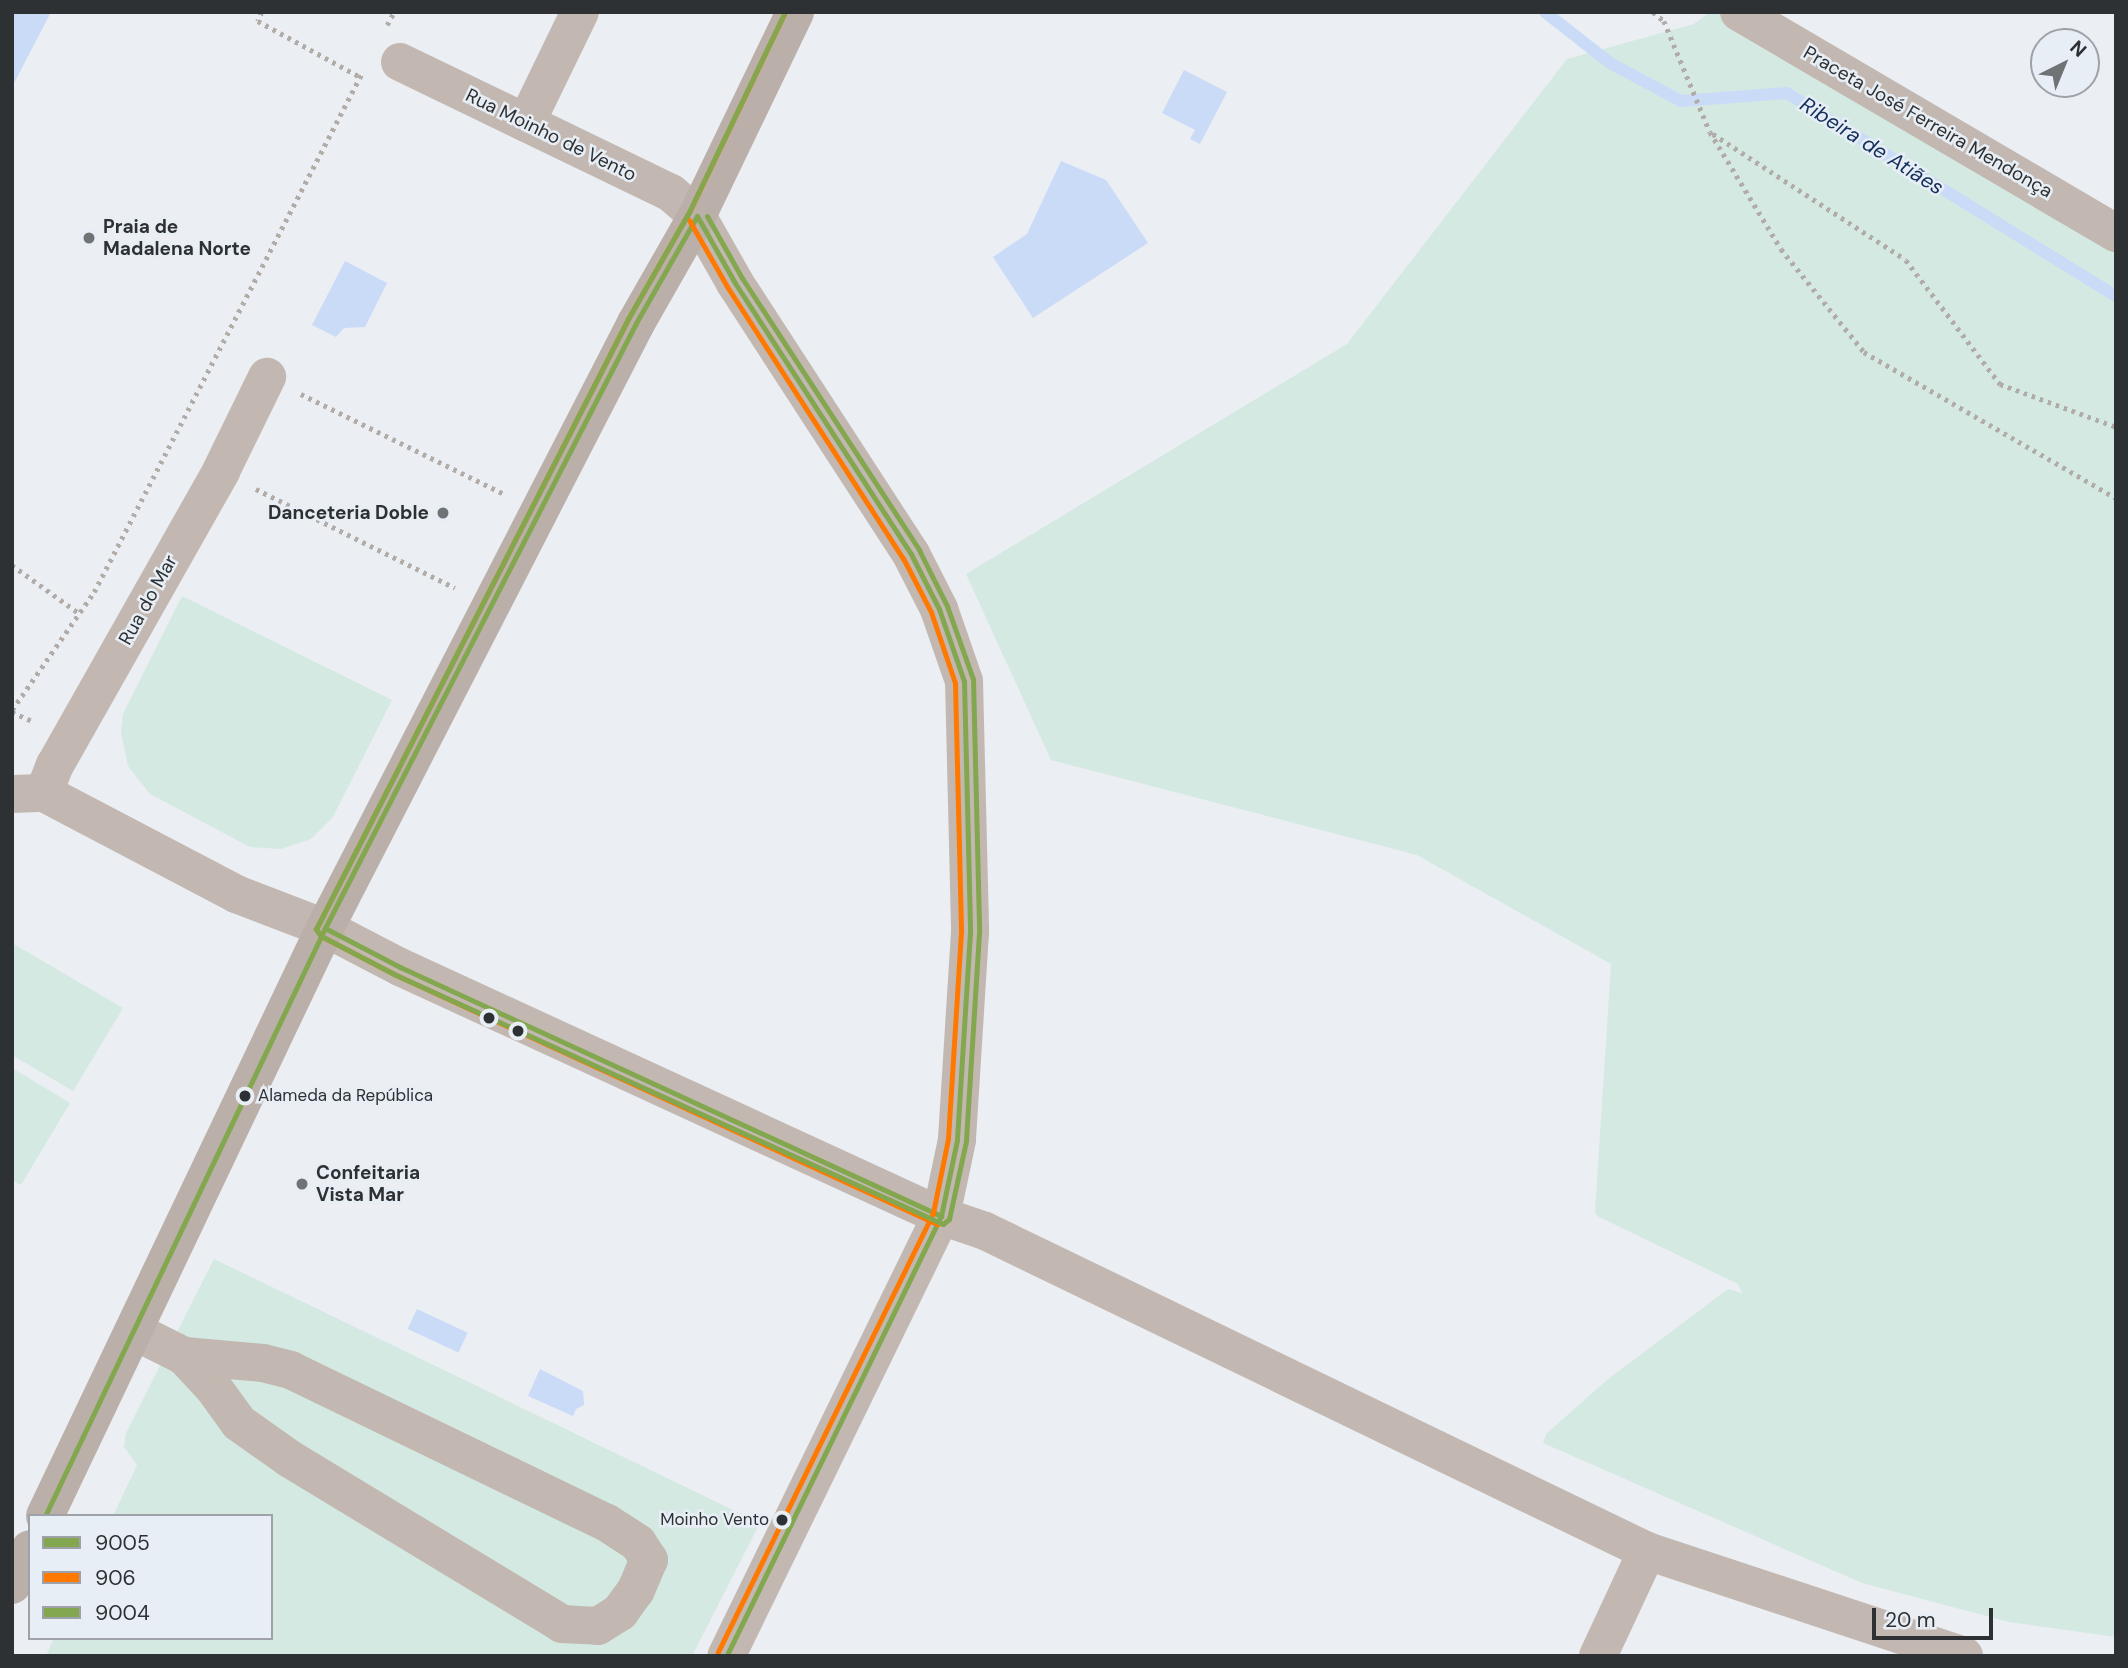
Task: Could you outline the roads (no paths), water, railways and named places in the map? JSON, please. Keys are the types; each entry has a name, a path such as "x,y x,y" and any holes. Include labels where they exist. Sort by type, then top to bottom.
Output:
{"main road":[{"path":"47,1514 325,928 636,323 697,216 795,12"},
{"path":"12,1585 28,1553"}],"street":[{"path":"526,123 580,12"},
{"name":"Praceta José Ferreira Mendonça","path":"1739,12 2116,233"},
{"name":"Rua Moinho de Vento","path":"383,54 671,193 697,216 735,284 911,554 939,609 964,681 970,933 957,1140 941,1216 726,1656"},
{"name":"Rua do Mar","path":"28,794 69,740 220,471 267,377"},
{"path":"28,794 236,894 325,928 400,967 941,1216 985,1231 1647,1551 1964,1656"},
{"path":"134,1331 184,1356 214,1387 239,1423 290,1459 562,1624 598,1626 620,1612 636,1590 649,1560 638,1543 607,1523 290,1370 262,1363 184,1356"},
{"path":"1598,1656 1647,1551"}],"water":[{"path":"12,12 51,12 12,87"},
{"path":"1184,70 1227,92 1200,144 1190,139 1195,130 1162,113"},
{"path":"1061,161 1106,180 1148,243 1033,318 993,257 1027,234"},
{"path":"345,261 387,283 365,327 344,328 336,337 312,325"},
{"path":"417,1309 468,1333 458,1353 408,1329"},
{"path":"540,1369 583,1391 584,1405 576,1409 573,1416 528,1396"}],"waterway":[{"name":"Ribeira de Atiães","path":"1545,12 1610,63 1681,101 1787,93 2116,296"}],"place":[{"name":"Praia de Madalena Norte","path":"89,238"},
{"name":"Danceteria Doble","path":"443,513"},
{"name":"Alameda da República","path":"245,1096"},
{"name":"Confeitaria Vista Mar","path":"302,1184"},
{"name":"Moinho Vento","path":"782,1520"}]}
